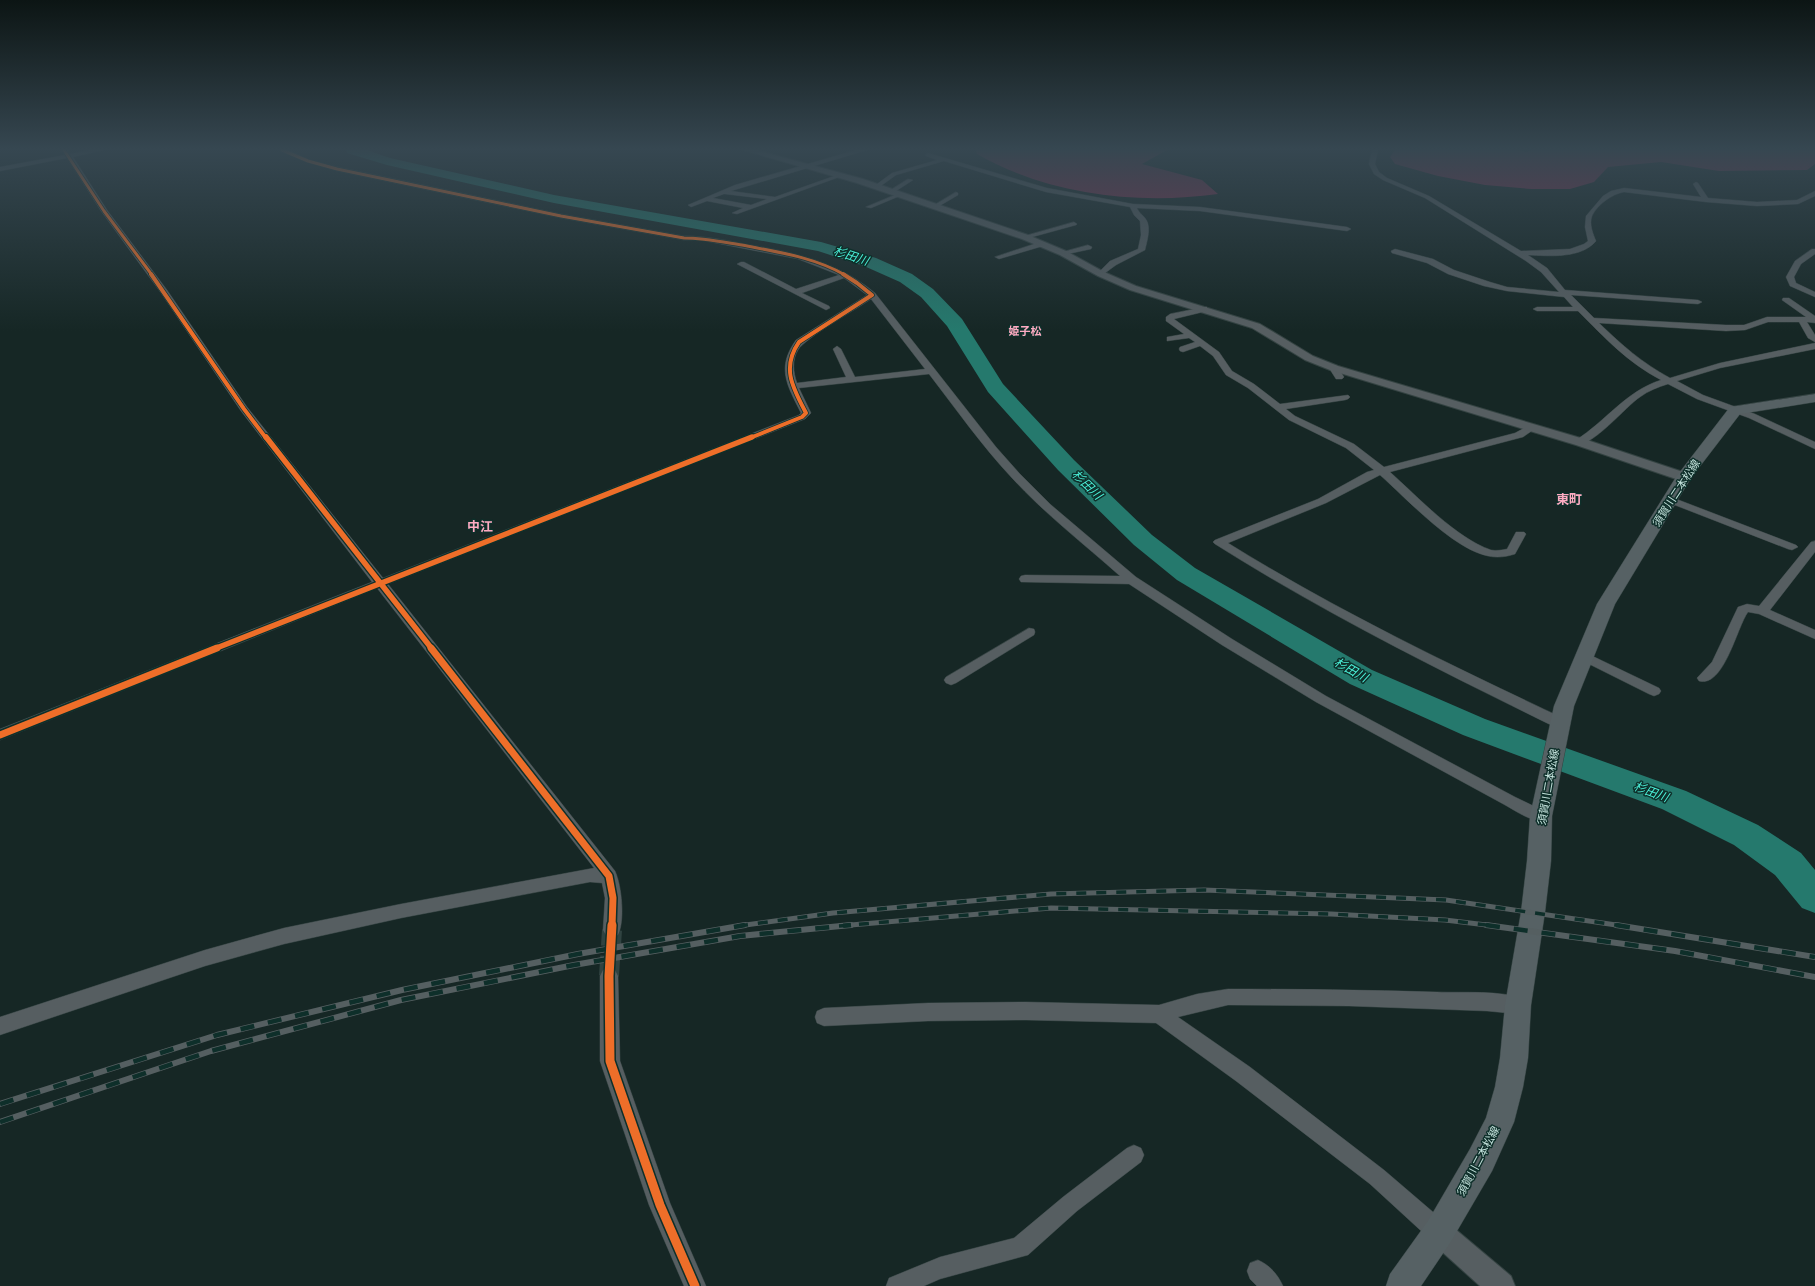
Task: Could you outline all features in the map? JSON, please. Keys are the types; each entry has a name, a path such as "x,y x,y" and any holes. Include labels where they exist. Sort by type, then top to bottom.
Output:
{"main road":[{"path":"1736,410 1815,398"},
{"name":"須賀川二本松線","path":"1402,1286 1439,1232 1481,1160 1499,1122 1509,1087 1514,1058 1518,1005 1531,930 1539,861 1542,812 1564,706 1606,604 1684,477 1736,410"}],"street":[{"path":"103,210 164,292 244,409 609,876 613,898 612,930"},
{"path":"533,210 684,238 700,238 777,253 822,265 856,281 872,295 992,449 1016,476 1046,506 1132,580 1227,642 1321,698 1510,800 1542,812"},
{"path":"734,213 742,210"},
{"path":"943,210 1025,237 1063,253 1101,274 1133,288 1256,326 1309,358 1334,368 1580,442 1684,477"},
{"path":"1101,274 1113,263 1140,250 1145,235 1143,220 1136,214 1135,210"},
{"path":"1207,210 1347,229"},
{"path":"1449,210 1522,253 1544,270 1564,293 1626,354 1668,380 1700,397 1752,416 1815,446"},
{"path":"1522,253 1560,252 1582,249 1589,246 1592,241 1588,226 1589,216 1594,210"},
{"path":"1025,237 1074,224"},
{"path":"1000,257 1040,244"},
{"path":"1063,253 1088,246"},
{"path":"1395,251 1430,261 1451,272 1507,289 1698,302"},
{"path":"1815,251 1798,263 1790,278 1793,284 1815,295"},
{"path":"741,264 826,308"},
{"path":"796,292 845,275"},
{"path":"0,735 380,583 802,417 806,413 789,378 789,365 793,348 799,342 872,295"},
{"path":"1786,300 1815,320"},
{"path":"1204,309 1169,317 1170,321 1216,354 1229,373 1251,386 1292,418 1350,446 1382,471 1445,527 1466,542 1483,550 1497,554 1510,552 1520,534"},
{"path":"1537,309 1581,309"},
{"path":"1592,320 1726,328 1745,327 1767,320 1815,320"},
{"path":"1802,321 1811,336 1815,339"},
{"path":"1170,340 1191,335"},
{"path":"1183,349 1202,343"},
{"path":"1580,442 1597,431 1634,396 1646,389 1668,380 1692,375 1706,369 1788,353 1815,346"},
{"path":"837,348 852,380"},
{"path":"1334,368 1339,377"},
{"path":"793,386 931,371"},
{"path":"1278,407 1345,397"},
{"path":"1531,428 1519,435 1372,474 1322,501 1219,542 1307,596 1358,624 1559,726"},
{"path":"1670,500 1792,547"},
{"path":"1762,611 1815,544"},
{"path":"1025,579 1132,580"},
{"path":"1704,678 1718,664 1742,610 1747,608 1762,611 1815,635"},
{"path":"951,680 1029,632"},
{"path":"1584,656 1654,692"},
{"path":"0,1026 205,958 284,936 400,911 590,875 609,876"},
{"path":"609,976 610,1061 660,1205 695,1286"},
{"path":"824,1017 928,1012 1026,1011 1159,1014 1198,1003 1228,997 1349,998 1487,1002 1518,1005"},
{"path":"1159,1014 1267,1092 1377,1177 1502,1286"},
{"path":"897,1286 940,1268 1020,1247 1070,1204 1134,1155"}],"waterway":[{"name":"杉田川","path":"615,210 821,247 870,262 906,278 927,293 955,323 995,388 1066,465 1143,540 1186,574 1277,629 1361,677 1474,727 1674,800 1746,835 1788,864 1815,897"}],"tunnel":[{"path":"609,976 612,930"}],"railway":[{"path":"744,925 833,913 1051,894 1204,890 1446,900 1623,926"},
{"path":"839,926 1051,908 1331,914 1445,920 1495,926"},
{"path":"0,1104 217,1035 402,990 578,954 744,925"},
{"path":"738,926 744,925"},
{"path":"0,1122 211,1051 401,1000 574,965 740,936 851,925"},
{"path":"1486,925 1675,951 1815,977"},
{"path":"1616,925 1815,957"}],"cycle path":[{"path":"103,210 164,292 244,409 609,876 613,898 609,976 610,1061 660,1205 695,1286"},
{"path":"0,735 380,583 802,417 806,413 790,378 789,369 793,351 799,342 872,295 857,283 839,272 821,264 801,258 759,248 700,238 684,238 532,210"}],"district":[{"name":"姫子松","path":"1025,331"},
{"name":"東町","path":"1569,499"},
{"name":"中江","path":"480,526"}]}
